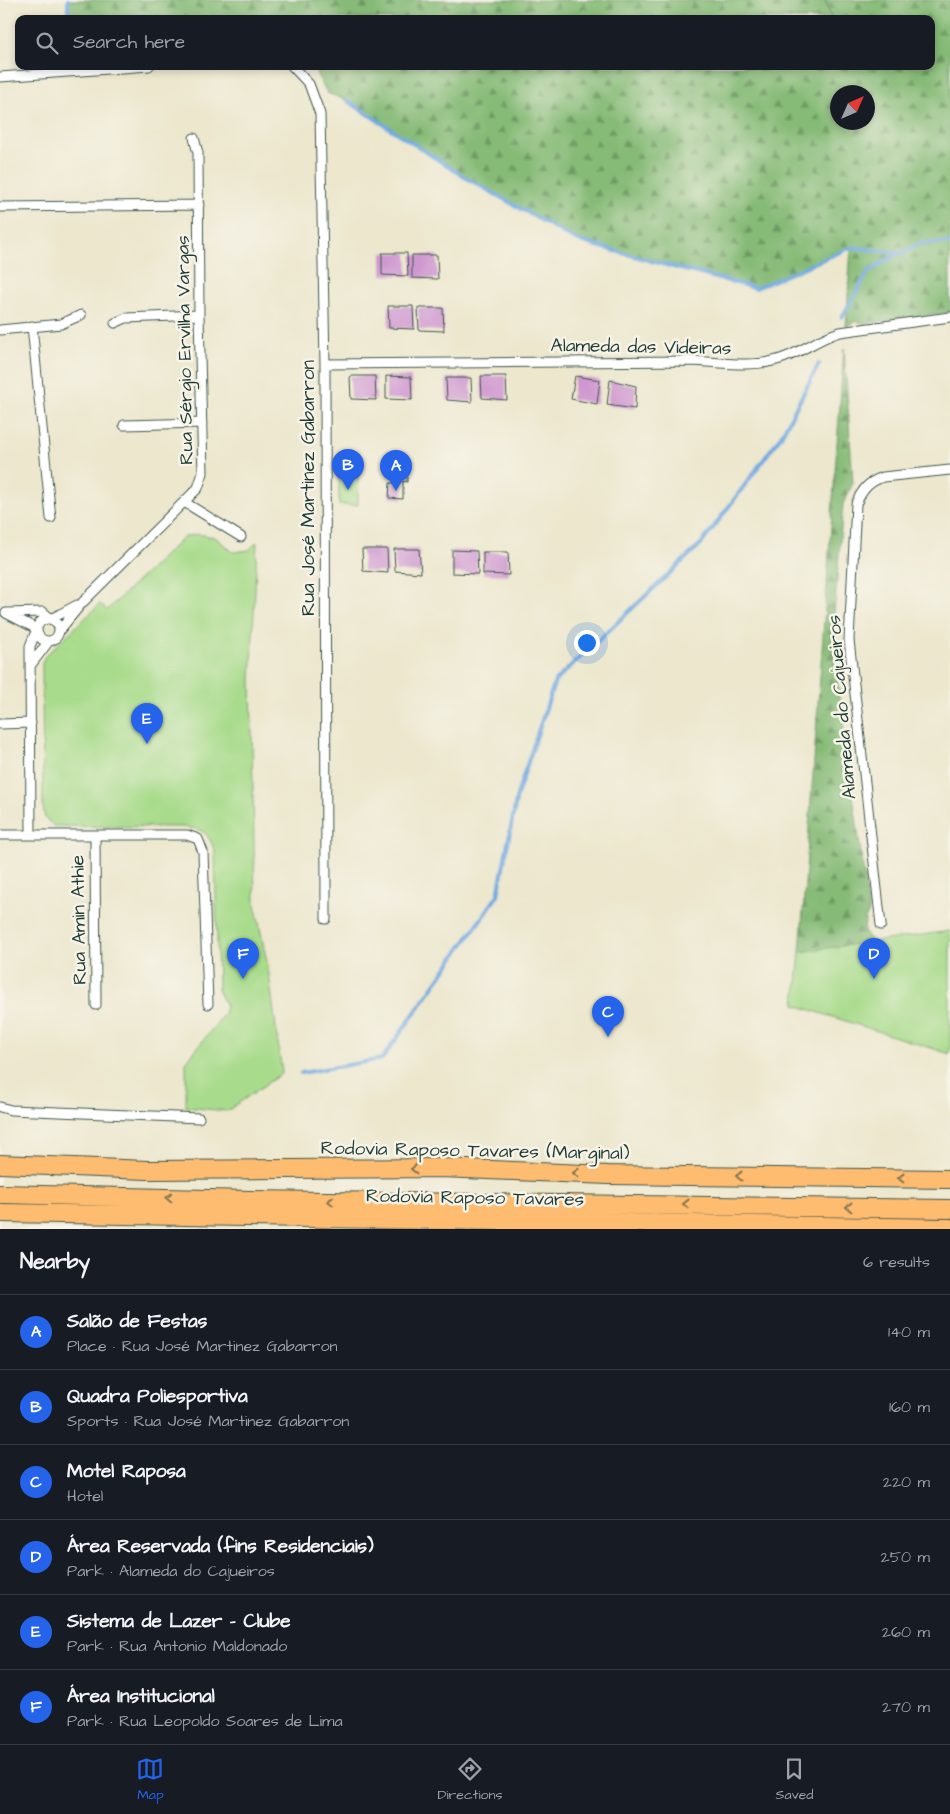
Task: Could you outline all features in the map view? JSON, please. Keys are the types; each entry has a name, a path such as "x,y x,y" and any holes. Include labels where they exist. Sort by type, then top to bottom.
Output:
{"highway":[{"name":"Rodovia Raposo Tavares (Marginal)","path":"0,1164 147,1170 442,1168 608,1175 950,1180"},
{"name":"Rodovia Raposo Tavares","path":"0,1194 239,1200 950,1209"},
{"name":"Rodovia Raposo Tavares","path":"0,1212 236,1218 430,1218 950,1228"},
{"path":"430,1218 509,1229"}],"street":[{"path":"0,77 95,70"},
{"name":"Rua José Martinez Gabarron","path":"296,70 309,84 320,114 325,364 326,919"},
{"name":"Rua Sérgio Ervilha Vargas","path":"30,666 50,641 57,636 82,603 198,488 203,473 199,316 198,153 194,138"},
{"path":"0,207 199,205"},
{"path":"0,330 61,324 81,315"},
{"path":"115,323 126,318 199,316"},
{"name":"Alameda das Videiras","path":"325,364 692,361 748,365 776,360 798,352 826,336 840,332 950,317"},
{"path":"32,326 51,518"},
{"path":"124,426 202,423"},
{"name":"Alameda do Cajueiros","path":"881,925 849,640 856,504 861,491 873,480 883,477 950,470"},
{"path":"184,502 241,537"},
{"name":"Rua Sérgio Ervilha Vargas","path":"37,629 41,621 51,620 82,603"},
{"path":"3,613 43,612 58,626 59,631"},
{"path":"3,613 37,629 40,638 50,641"},
{"path":"31,835 30,646 37,629"},
{"path":"0,724 31,723"},
{"path":"0,835 187,835 198,839 203,852 208,1004"},
{"name":"Rua Amin Athie","path":"95,836 96,1005"},
{"path":"0,1107 11,1110 199,1118"}],"green space":[{"path":"69,0 825,0 830,15 70,15"},
{"path":"826,0 950,0 950,312 864,324 858,321 846,326 851,247 756,288 576,240 463,176 348,101 327,93 314,70 935,70 935,15 831,15"},
{"path":"844,348 853,483 843,504 832,642 869,912 865,919 864,932 872,942 800,952"},
{"path":"339,474 358,474 358,505 339,505"},
{"path":"197,534 215,537 233,552 249,550 257,542 251,680 255,904 268,967 282,1073 227,1111 186,1107 186,1062 224,1014 226,1006 218,990 215,851 210,840 200,830 183,827 54,826 45,818 43,808 42,663 45,656 100,604 107,610 184,537"},
{"path":"950,931 950,1054 795,1005 800,952"}],"building":[{"path":"382,253 407,253 408,276 382,275"},
{"path":"412,255 437,255 438,279 412,278"},
{"path":"388,306 413,306 414,329 389,328"},
{"path":"418,308 443,308 444,331 419,330"},
{"path":"350,376 375,376 376,400 351,399"},
{"path":"386,376 411,377 412,400 386,399"},
{"path":"481,376 506,376 507,400 482,398"},
{"path":"575,376 600,380 597,404 571,399"},
{"path":"446,378 471,378 472,402 447,400"},
{"path":"610,380 636,386 635,409 607,405"},
{"path":"396,471 407,472 407,482 403,481 403,499 389,498 390,483 395,483"},
{"path":"362,549 387,549 388,573 363,571"},
{"path":"394,549 419,549 421,573 395,571"},
{"path":"452,550 477,551 478,574 452,573"},
{"path":"483,552 508,552 509,575 483,574"}],"waterway":[{"path":"68,0 68,15"},
{"path":"348,101 463,176 576,240 677,268 756,288 852,247 898,253"},
{"path":"842,317 868,272 898,253 902,254 921,243 950,243"},
{"path":"301,1073 382,1059 498,895 517,795 555,681 702,543 781,436 819,364"}],"place":[{"name":"Quadra Poliesportiva","path":"348,490"},
{"name":"Salão de Festas","path":"396,491"},
{"name":"Sistema de Lazer - Clube","path":"147,744"},
{"name":"Área Institucional","path":"243,979"},
{"name":"Área Reservada (fins Residenciais)","path":"874,979"},
{"name":"Motel Raposa","path":"608,1037"}]}
